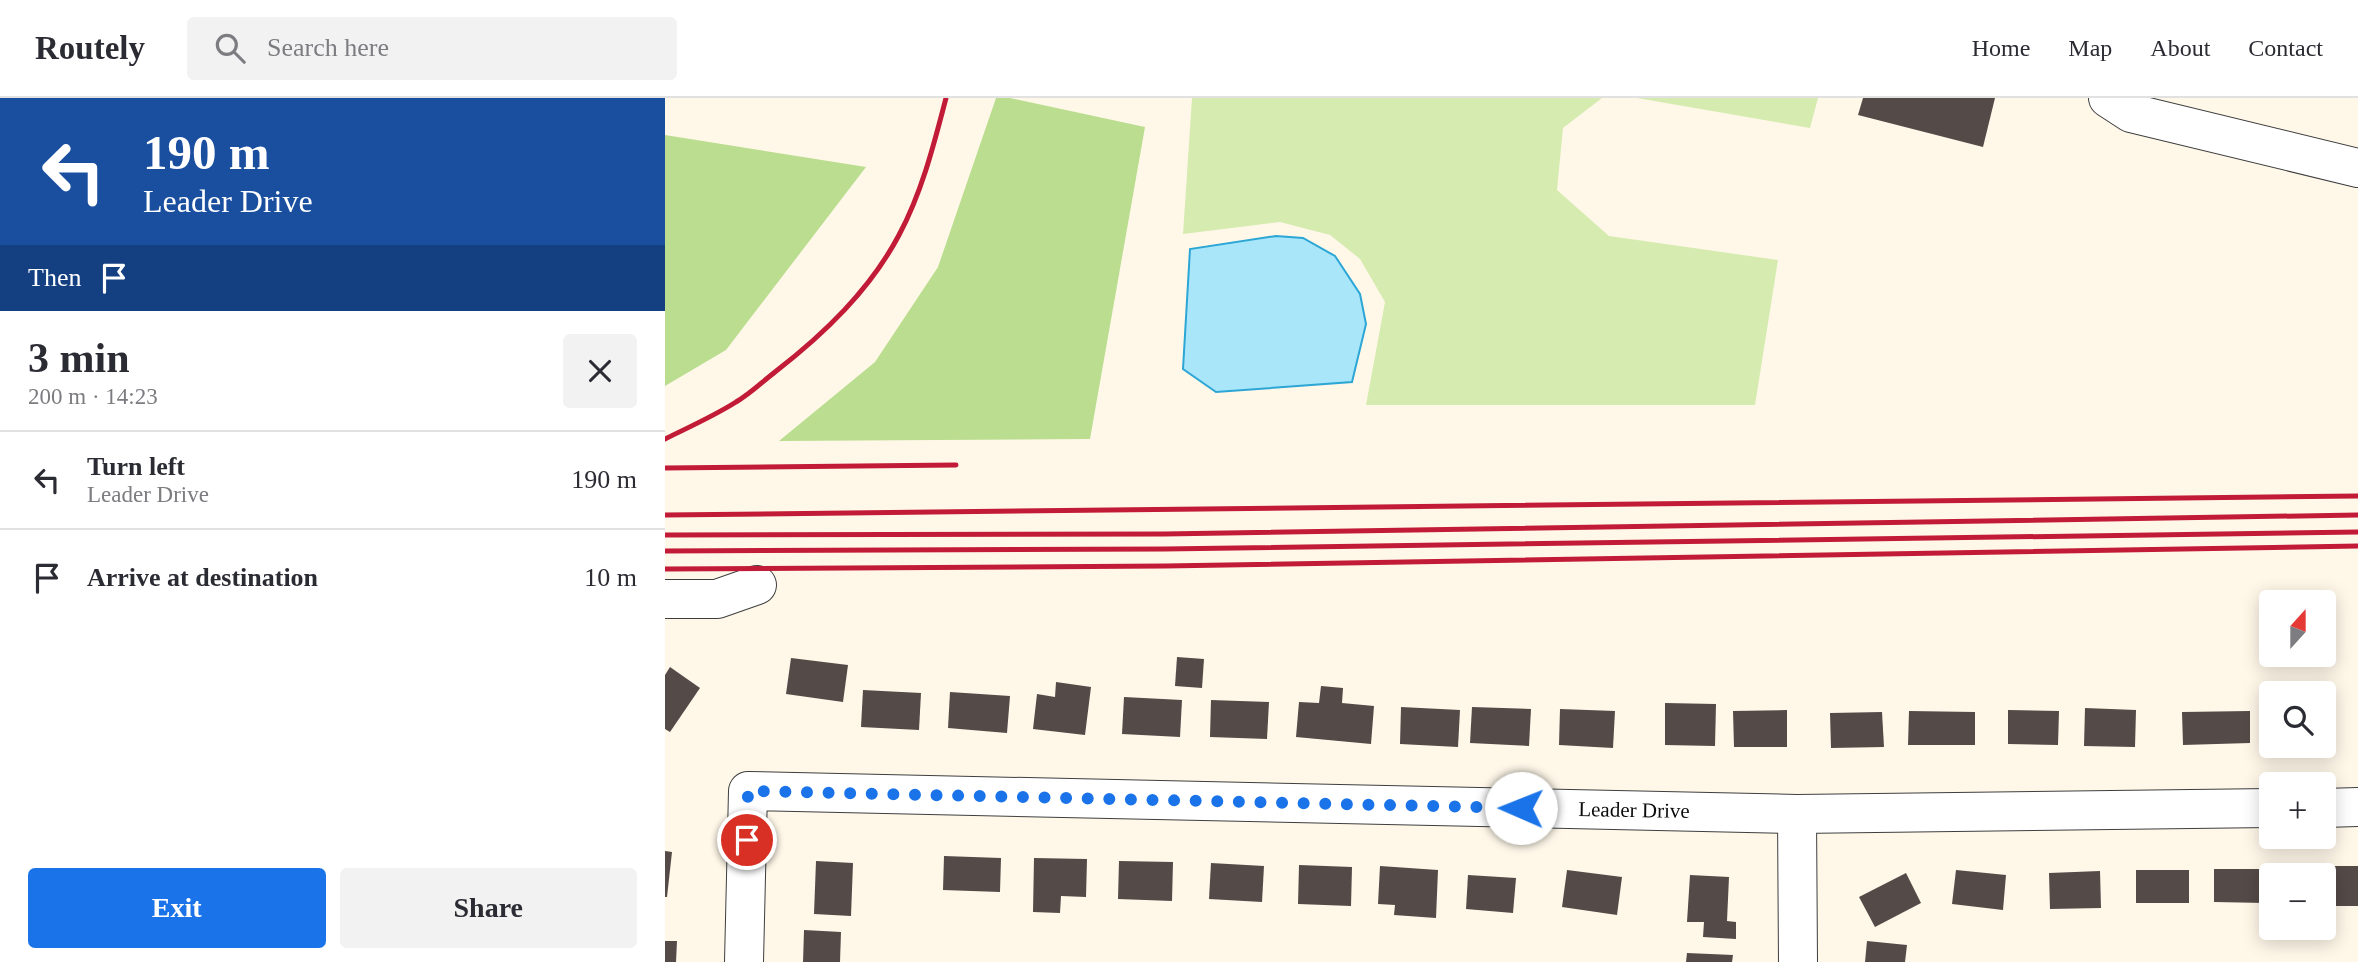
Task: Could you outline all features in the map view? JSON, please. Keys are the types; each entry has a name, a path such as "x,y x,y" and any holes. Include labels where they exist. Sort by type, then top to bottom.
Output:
{"street":[{"path":"2108,98 2131,113 2358,168"},
{"path":"665,599 717,599 757,585"},
{"name":"Leader Drive","path":"744,962 748,791 1797,814 2259,808"},
{"path":"2336,808 2358,807"},
{"path":"1797,814 1798,962"}],"green space":[{"path":"996,98 1010,98 1145,127 1090,439 779,441 875,362 938,267"},
{"path":"1192,98 1602,98 1563,128 1557,190 1609,236 1778,260 1755,405 1366,405 1385,302 1360,259 1330,235 1280,222 1183,234"},
{"path":"1637,98 1818,98 1810,128"},
{"path":"665,135 866,167 726,350 665,386"}],"water":[{"path":"1276,236 1303,238 1335,256 1360,294 1366,324 1352,382 1216,392 1183,369 1190,249"}],"building":[{"path":"1863,98 1995,98 1983,147 1858,115"},
{"path":"1177,657 1204,659 1202,688 1175,686"},
{"path":"791,658 848,665 843,702 786,694"},
{"path":"670,667 700,688 670,732 665,729 665,675"},
{"path":"1056,682 1091,687 1085,735 1033,729 1037,694 1055,697"},
{"path":"1321,686 1343,688 1342,703 1374,706 1371,744 1296,737 1299,702 1319,703"},
{"path":"863,690 921,693 919,730 861,727"},
{"path":"950,692 1010,696 1007,733 948,728"},
{"path":"1124,697 1182,700 1180,737 1122,734"},
{"path":"1211,700 1269,702 1267,739 1210,737"},
{"path":"1665,703 1716,704 1715,746 1665,745"},
{"path":"1401,707 1460,710 1458,747 1400,744"},
{"path":"1472,707 1531,709 1529,746 1470,743"},
{"path":"2085,708 2136,710 2135,747 2084,746"},
{"path":"1560,709 1615,711 1613,748 1559,745"},
{"path":"1787,710 1787,747 1734,747 1733,711"},
{"path":"2008,710 2059,711 2058,745 2008,744"},
{"path":"1909,711 1975,712 1975,745 1908,745"},
{"path":"2250,711 2250,743 2183,745 2182,712"},
{"path":"1882,712 1884,747 1831,748 1830,713"},
{"path":"665,851 672,852 667,897 665,897"},
{"path":"944,856 1001,858 1000,892 943,890"},
{"path":"1034,858 1087,859 1086,897 1061,896 1060,913 1033,912"},
{"path":"816,861 853,863 851,916 814,914"},
{"path":"1119,861 1173,862 1172,901 1118,899"},
{"path":"1211,863 1264,866 1262,902 1209,899"},
{"path":"1299,865 1352,867 1351,906 1298,904"},
{"path":"1380,866 1438,870 1436,918 1394,915 1395,905 1378,904"},
{"path":"2336,866 2358,866 2358,906 2336,906"},
{"path":"2214,869 2259,869 2259,903 2214,902"},
{"path":"1567,870 1622,877 1617,915 1562,907"},
{"path":"1956,870 2006,875 2003,910 1952,904"},
{"path":"2136,870 2189,870 2189,903 2136,903"},
{"path":"2100,871 2101,908 2050,909 2049,873"},
{"path":"1906,873 1921,903 1875,927 1859,897"},
{"path":"1468,875 1516,878 1513,913 1466,909"},
{"path":"1690,875 1729,877 1727,921 1736,922 1736,939 1703,937 1704,922 1687,922"},
{"path":"804,930 841,932 840,962 803,962"},
{"path":"665,941 677,941 676,962 665,962"},
{"path":"1867,941 1907,945 1905,962 1865,962"},
{"path":"1687,953 1733,955 1732,962 1686,962"}],"railway":[{"path":"665,439 746,395 811,342 860,292 887,255 907,219 927,168 946,98"},
{"path":"665,468 956,465"},
{"path":"665,515 2358,496"},
{"path":"665,535 1164,534 2358,515"},
{"path":"665,551 1164,549 2358,532"},
{"path":"665,569 1165,566 2358,546"}],"route":[{"path":"747,840 748,791 1521,808"}]}
